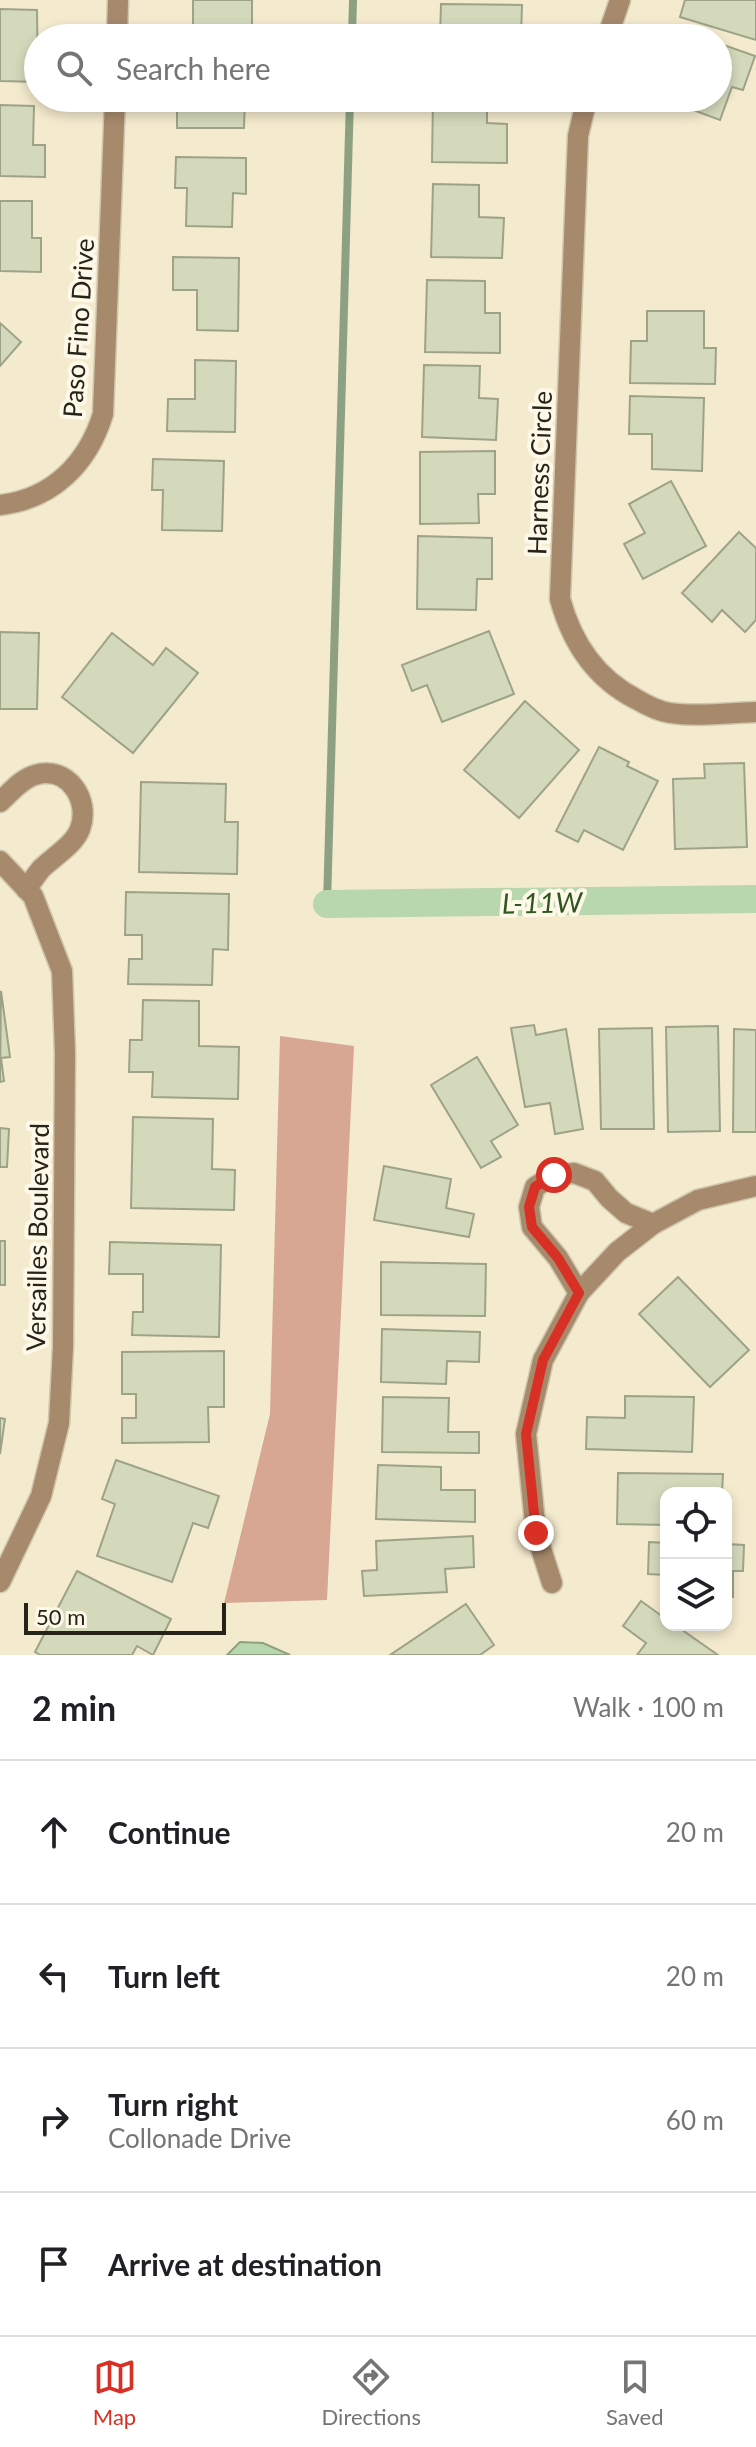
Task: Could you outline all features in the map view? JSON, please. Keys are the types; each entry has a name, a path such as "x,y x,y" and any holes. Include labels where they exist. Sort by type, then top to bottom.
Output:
{"street":[{"path":"117,24 118,0"},
{"path":"612,24 620,0"},
{"name":"Paso Fino Drive","path":"0,505 44,493 61,481 88,452 103,414 114,112"},
{"name":"Harness Circle","path":"584,112 578,136 560,599 565,617 582,651 600,673 621,692 651,707 669,713 756,712"},
{"path":"0,802 32,776 47,773 62,776 74,786 81,798 83,815 79,832 26,889"},
{"name":"Versailles Boulevard","path":"0,861 33,896 62,971 65,1053 63,1347 59,1423 41,1496 0,1582"},
{"path":"579,1293 558,1258 532,1227 529,1207 535,1187 554,1175 574,1173 595,1181 626,1213 653,1224"},
{"path":"552,1583 536,1533 526,1434 543,1360 579,1293 617,1252 653,1224 698,1200 756,1186"}],"shaded area":[{"path":"280,1036 354,1046 327,1600 224,1603 270,1414"},
{"path":"240,1642 263,1643 290,1655 227,1655"}],"building":[{"path":"193,0 252,0 252,24 193,24"},
{"path":"685,0 756,0 756,40 732,33 732,24 703,24 680,17"},
{"path":"441,4 522,5 521,24 440,24"},
{"path":"0,9 37,10 37,24 24,24 24,82 0,81"},
{"path":"732,48 755,56 743,90 732,87"},
{"path":"0,105 24,106 24,112 34,112 33,145 45,145 45,177 0,176"},
{"path":"177,112 245,112 244,128 177,128"},
{"path":"433,112 487,112 487,123 507,124 507,163 432,162"},
{"path":"698,112 723,112 720,120"},
{"path":"176,157 246,158 246,194 233,193 232,227 186,226 187,188 175,188"},
{"path":"433,184 479,185 479,217 504,218 502,258 431,257"},
{"path":"0,201 32,201 32,238 41,238 41,272 0,271"},
{"path":"173,257 239,258 238,331 197,330 197,290 173,290"},
{"path":"427,280 485,281 485,313 500,313 500,353 425,352"},
{"path":"647,311 704,311 704,348 716,348 715,384 630,383 631,341 647,341"},
{"path":"0,323 21,342 0,366"},
{"path":"195,360 236,361 235,432 167,431 168,399 195,399"},
{"path":"424,365 480,366 479,398 498,399 496,440 422,437"},
{"path":"630,396 704,398 702,471 652,469 652,434 629,434"},
{"path":"495,451 495,494 478,494 479,523 420,524 420,452"},
{"path":"153,459 224,461 222,531 162,530 163,490 152,490"},
{"path":"671,481 706,546 643,579 624,544 645,533 629,504"},
{"path":"739,532 756,548 756,620 745,632 722,610 712,622 682,593"},
{"path":"418,536 492,538 492,579 477,579 476,610 417,609"},
{"path":"489,631 514,694 442,722 427,685 412,691 402,665"},
{"path":"0,632 39,633 37,709 0,709"},
{"path":"112,633 153,665 166,648 198,673 133,753 62,697"},
{"path":"525,701 579,750 519,818 464,770"},
{"path":"599,747 629,762 627,766 658,781 623,850 584,830 578,842 556,831"},
{"path":"744,763 747,847 675,849 673,779 705,778 704,764"},
{"path":"141,782 226,784 225,822 238,822 237,874 139,872"},
{"path":"126,892 229,894 228,950 213,949 212,985 128,984 129,959 142,959 142,935 125,935"},
{"path":"1,991 10,1057 1,1058 4,1081 0,1082"},
{"path":"143,1000 199,1001 199,1046 239,1047 238,1099 152,1097 153,1072 129,1072 130,1040 142,1040"},
{"path":"534,1025 536,1035 566,1029 583,1129 555,1134 550,1103 525,1107 511,1028"},
{"path":"718,1026 720,1131 668,1132 666,1027"},
{"path":"652,1028 654,1129 601,1129 599,1029"},
{"path":"734,1029 756,1030 756,1132 733,1132"},
{"path":"477,1057 518,1125 491,1141 501,1157 481,1168 431,1085"},
{"path":"133,1117 213,1119 212,1169 235,1170 234,1210 131,1208"},
{"path":"0,1128 9,1129 7,1167 0,1167"},
{"path":"384,1166 451,1179 446,1208 474,1214 469,1237 374,1220"},
{"path":"0,1241 5,1241 5,1285 0,1285"},
{"path":"110,1242 221,1245 219,1337 132,1335 133,1312 143,1312 143,1274 109,1274"},
{"path":"381,1262 486,1264 485,1316 381,1315"},
{"path":"678,1277 749,1350 710,1387 639,1314"},
{"path":"382,1329 480,1332 479,1362 447,1361 446,1384 381,1382"},
{"path":"224,1351 224,1407 208,1407 209,1442 122,1443 122,1418 136,1418 136,1394 122,1394 122,1352"},
{"path":"625,1396 694,1397 692,1452 586,1449 587,1417 625,1418"},
{"path":"383,1397 449,1398 448,1432 479,1432 479,1453 382,1452"},
{"path":"0,1418 5,1419 0,1454"},
{"path":"116,1460 219,1496 208,1528 193,1523 172,1582 97,1556 115,1504 102,1499"},
{"path":"378,1465 441,1467 441,1490 475,1490 475,1522 376,1519"},
{"path":"618,1473 723,1474 722,1487 660,1487 660,1525 617,1524"},
{"path":"473,1536 474,1567 445,1569 447,1592 364,1596 362,1571 377,1570 376,1541"},
{"path":"649,1542 660,1543 660,1575 648,1574"},
{"path":"732,1544 744,1545 743,1571 733,1571 733,1597"},
{"path":"77,1571 171,1619 153,1655 137,1646 132,1655 40,1655 35,1652"},
{"path":"641,1601 660,1615 660,1631 684,1631 718,1655 637,1655 646,1643 623,1626"},
{"path":"466,1604 494,1645 480,1655 390,1655"}],"waterway":[{"path":"352,24 353,0"},
{"path":"327,904 350,112"},
{"name":"L-11W","path":"327,904 756,899"}],"route":[{"path":"536,1533 526,1434 543,1360 579,1293 558,1258 532,1227 529,1207 535,1187 554,1175"}]}
